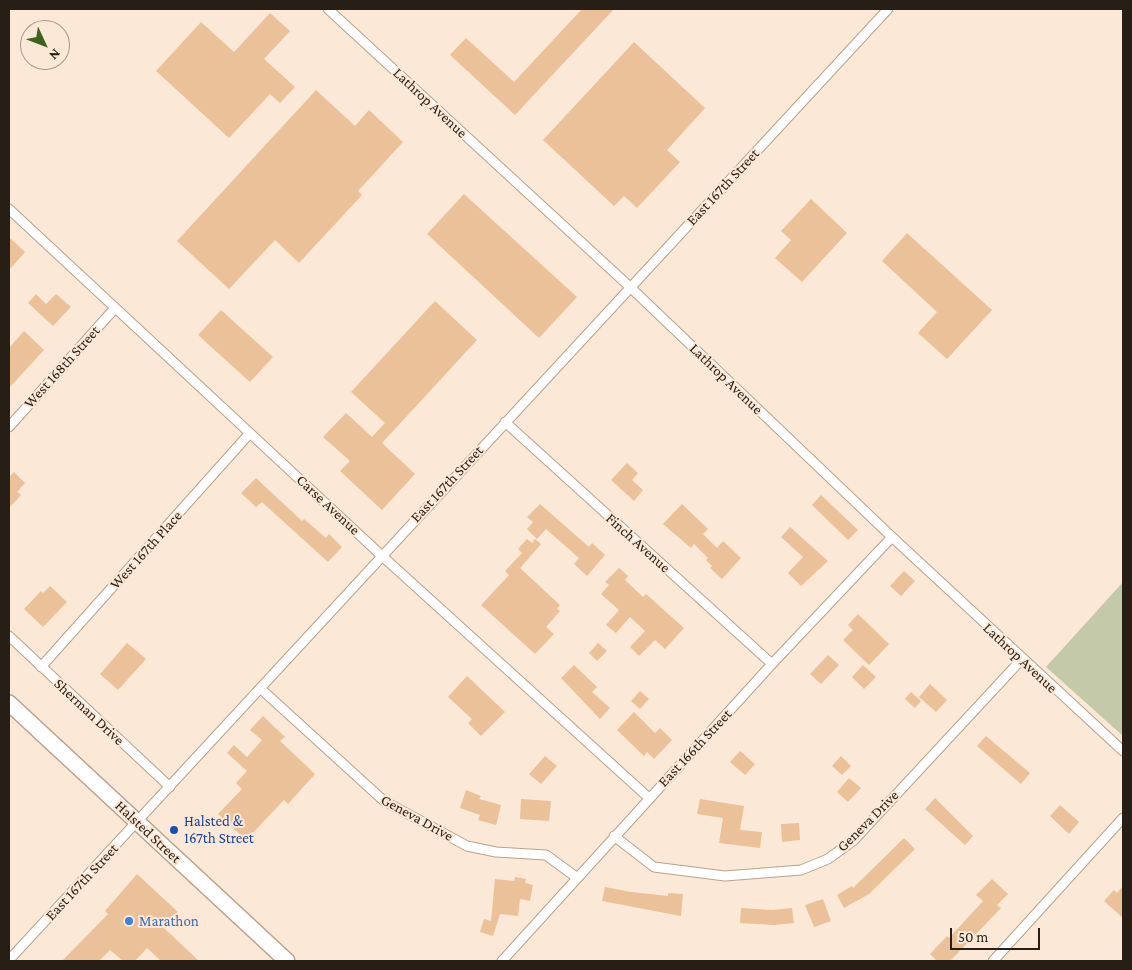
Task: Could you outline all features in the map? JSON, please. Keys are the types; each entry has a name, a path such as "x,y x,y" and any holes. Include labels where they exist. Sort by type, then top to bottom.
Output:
{"main road":[{"name":"Halsted Street","path":"9,703 287,961"}],"street":[{"name":"Lathrop Avenue","path":"328,9 630,287 892,537 1123,751"},
{"name":"East 167th Street","path":"12,959 261,689 381,555 888,9"},
{"name":"Carse Avenue","path":"9,209 381,555 649,798"},
{"name":"West 168th Street","path":"9,427 115,308"},
{"name":"Finch Avenue","path":"505,422 772,664"},
{"name":"West 167th Place","path":"41,667 250,432"},
{"name":"East 166th Street","path":"502,961 576,877 892,537"},
{"name":"Sherman Drive","path":"9,636 170,787"},
{"name":"Geneva Drive","path":"614,836 654,867 725,876 801,870 828,859 854,840 1022,659"},
{"name":"Geneva Drive","path":"261,689 384,802 467,846 496,852 546,855 576,877"},
{"path":"993,961 1123,818"}],"green space":[{"path":"1123,582 1123,736 1046,667"}],"building":[{"path":"582,9 614,9 515,115 450,55 466,38 514,82"},
{"path":"270,13 290,31 264,59 295,87 280,103 270,94 229,138 156,71 201,22 234,52"},
{"path":"634,42 705,108 667,150 680,162 637,208 624,196 614,206 543,140"},
{"path":"316,90 355,126 369,110 403,142 358,191 362,195 299,263 275,240 229,289 177,241"},
{"path":"464,194 577,297 539,338 427,234"},
{"path":"811,199 847,233 802,282 775,258 791,240 781,231"},
{"path":"907,233 992,310 947,359 918,333 937,312 882,261"},
{"path":"9,237 25,252 9,270"},
{"path":"36,294 46,304 56,294 71,307 53,326 28,303"},
{"path":"435,301 477,340 382,443 415,474 382,510 340,471 350,461 323,437 346,413 372,437 385,423 351,392"},
{"path":"221,310 273,357 250,382 198,335"},
{"path":"24,331 44,350 9,388 9,348"},
{"path":"627,463 638,473 632,480 643,490 634,501 611,480"},
{"path":"14,472 25,483 17,492 21,495 9,508 9,477"},
{"path":"256,478 302,521 304,519 326,538 329,534 342,547 328,562 262,502 256,507 241,493"},
{"path":"821,495 858,530 848,540 812,505"},
{"path":"540,504 589,547 592,543 605,555 587,576 574,564 579,558 546,529 537,539 527,529 533,522 527,517"},
{"path":"682,504 708,529 703,534 717,548 723,541 741,558 722,579 710,568 712,566 706,560 708,558 694,544 691,548 663,524"},
{"path":"790,527 828,561 801,586 788,573 803,557 781,537"},
{"path":"527,539 532,543 535,539 541,544 520,568 560,605 557,609 560,611 546,627 554,634 535,654 481,605 509,575 505,571 522,553 518,549"},
{"path":"619,568 628,576 625,580 643,597 646,594 684,628 665,649 655,640 639,656 630,647 645,631 630,617 616,633 606,625 619,610 601,594 609,585 605,582"},
{"path":"904,571 915,581 901,596 890,586"},
{"path":"50,586 67,602 43,627 24,609 41,591 43,593"},
{"path":"858,614 889,644 869,665 843,640 853,630 848,625"},
{"path":"127,643 146,659 118,690 100,674"},
{"path":"598,643 607,651 597,661 589,653"},
{"path":"828,655 839,665 821,684 810,674"},
{"path":"574,665 597,687 592,692 610,708 600,719 561,678"},
{"path":"863,665 876,677 864,689 852,677"},
{"path":"467,676 505,712 481,736 468,723 472,719 448,697"},
{"path":"930,684 947,700 936,712 919,697"},
{"path":"640,691 649,699 640,709 631,701"},
{"path":"911,692 921,701 915,708 905,699"},
{"path":"634,712 655,733 660,728 672,740 654,759 647,752 644,756 617,730"},
{"path":"263,716 285,737 280,741 315,774 288,804 284,800 246,840 218,814 242,789 236,783 247,771 227,753 234,745 247,757 262,740 250,730"},
{"path":"986,736 1030,773 1021,784 977,746"},
{"path":"740,751 755,764 745,775 730,762"},
{"path":"545,756 557,766 541,784 529,774"},
{"path":"841,756 851,766 842,775 832,766"},
{"path":"849,778 861,788 848,802 837,792"},
{"path":"466,790 481,796 479,799 501,805 496,825 478,820 480,815 460,808"},
{"path":"935,798 973,836 965,845 925,809"},
{"path":"521,799 551,801 549,821 520,819"},
{"path":"700,799 744,806 740,830 762,832 760,848 719,843 723,818 697,814"},
{"path":"1060,805 1079,822 1069,834 1050,816"},
{"path":"799,823 800,840 782,842 781,824"},
{"path":"904,838 915,849 869,894 844,908 837,895 852,886 853,888"},
{"path":"137,874 178,912 164,928 199,961 161,961 147,948 135,961 123,961 110,950 99,961 62,961 108,914 105,911"},
{"path":"515,877 526,879 525,883 533,885 530,901 520,899 518,916 500,914 493,936 480,932 484,919 491,921 495,879 514,881"},
{"path":"992,879 1008,894 997,905 1001,908 950,961 937,961 930,954 947,936 949,938 983,901 976,895"},
{"path":"1123,886 1123,918 1104,901 1114,890 1117,893"},
{"path":"605,887 668,896 668,893 683,894 681,916 602,901"},
{"path":"823,899 831,921 814,927 805,905"},
{"path":"741,908 773,910 792,908 794,923 774,925 740,923"}],"place":[{"name":"Halsted & 167th Street","path":"174,830"},
{"name":"Marathon","path":"129,921"}]}
